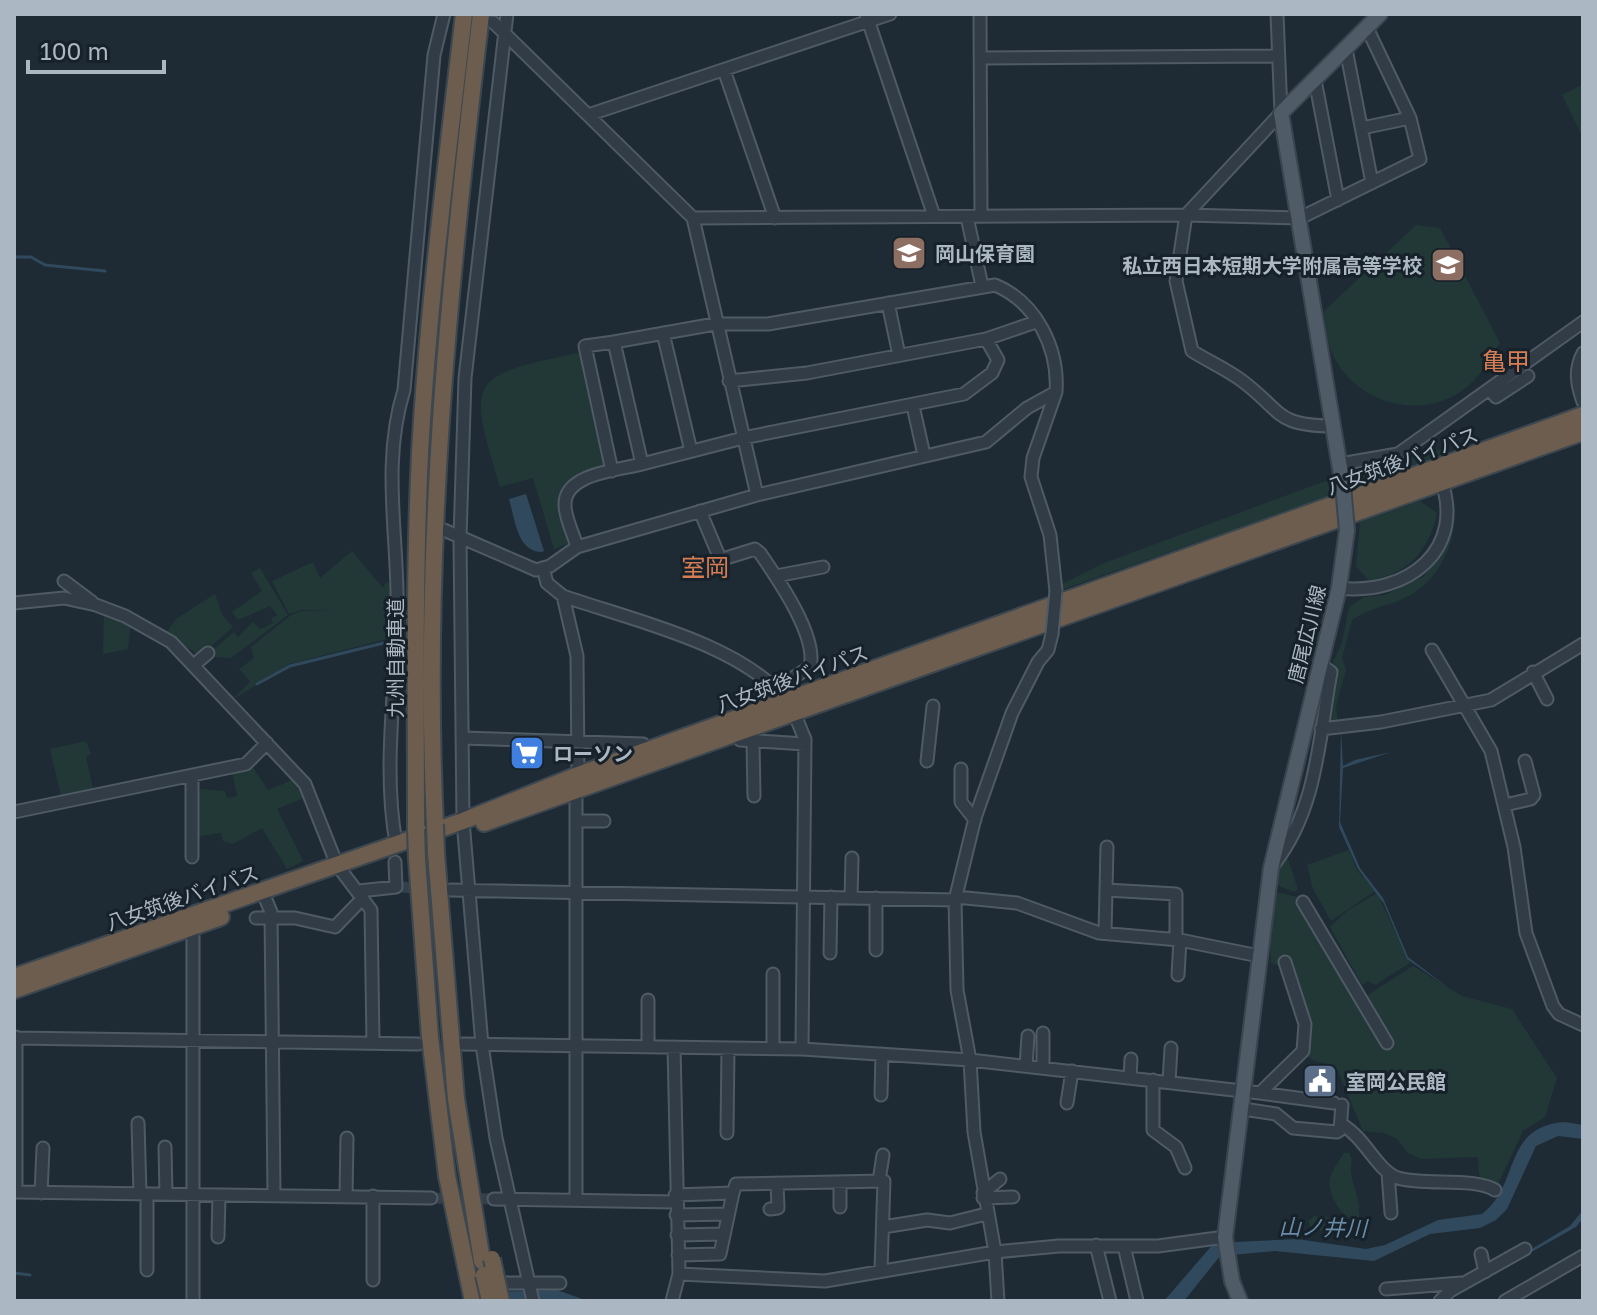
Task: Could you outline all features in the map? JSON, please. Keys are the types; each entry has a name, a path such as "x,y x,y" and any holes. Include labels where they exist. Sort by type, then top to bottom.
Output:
{"highway":[{"name":"九州自動車道","path":"464,14 434,274 421,450 414,669 416,829 430,1037 447,1176 474,1262 490,1301"},
{"name":"九州自動車道","path":"473,1301 474,1262 456,1099 436,853 430,646 433,535 456,222 487,18"},
{"name":"八女筑後バイパス","path":"14,977 340,869 791,708 1439,475 1583,415"},
{"name":"八女筑後バイパス","path":"1439,475 1583,432"},
{"name":"八女筑後バイパス","path":"577,784 646,751 791,708"},
{"name":"八女筑後バイパス","path":"14,990 266,900 396,843 464,825"},
{"path":"465,1301 474,1262"},
{"path":"474,1262 501,1301"}],"main road":[{"path":"1281,113 1380,14"},
{"name":"唐尾広川線","path":"1240,1301 1225,1238 1243,1109 1253,1092 1259,956 1271,868 1339,588 1347,530 1334,426 1281,113"}],"street":[{"path":"396,843 390,760 397,619 391,508 392,452 396,415 404,390 434,55 444,14"},
{"path":"519,14 506,17 465,378 460,538 467,891 482,1045 509,1199 530,1291"},
{"path":"588,115 867,18 890,14"},
{"path":"980,14 981,216"},
{"path":"1277,14 1281,113 1186,215 1176,281 1192,351 1243,381 1271,410 1302,426 1334,426"},
{"path":"487,18 693,218 715,324 757,495"},
{"path":"867,18 934,216"},
{"path":"693,218 1186,215 1300,218 1420,159 1410,118 1367,28"},
{"path":"1346,49 1372,183"},
{"path":"981,58 1278,56"},
{"path":"724,70 775,218"},
{"path":"1315,80 1338,200"},
{"path":"1362,128 1410,118"},
{"path":"967,217 982,286"},
{"path":"612,471 585,346 715,324 768,324 995,285 1015,293 1039,322 1057,378 1056,392 1033,458 1031,477 1050,535 1056,591 1052,634 1048,650 1038,662 1011,714 975,820 955,898 957,990 970,1060 971,1101 983,1196 995,1252 998,1301"},
{"path":"888,303 899,355"},
{"path":"729,381 807,373 986,339 1033,323"},
{"path":"1340,464 1398,454 1582,324"},
{"path":"663,333 691,451"},
{"path":"577,547 565,504 569,489 581,480 743,438 964,394 997,367 997,353 986,339"},
{"path":"614,342 642,464"},
{"path":"1583,353 1578,363 1577,380 1583,402"},
{"path":"1490,390 1496,397 1528,376"},
{"path":"444,530 525,568 543,568 577,547 700,511 986,442 1027,408 1056,392"},
{"path":"913,406 924,455"},
{"path":"1339,588 1366,591 1392,586 1414,574 1432,556 1448,518 1448,499 1439,475"},
{"path":"391,508 403,513"},
{"path":"700,511 722,560 755,549 776,576 794,609 813,656 810,667 775,689"},
{"path":"776,576 823,567"},
{"path":"543,568 547,583 563,596 718,651 775,689 791,708 805,744 802,1049"},
{"path":"64,581 97,605"},
{"path":"563,596 577,656 576,1200"},
{"path":"14,603 64,598 97,605 125,616 171,642 305,784 340,869 371,910 373,1043"},
{"path":"1321,729 1381,722 1491,700 1582,645"},
{"path":"1432,650 1491,751 1520,878 1526,933 1553,1006 1559,1014 1583,1025"},
{"path":"194,665 208,653"},
{"path":"1271,868 1297,830 1308,801 1331,672 1320,664"},
{"path":"1533,672 1547,699"},
{"path":"927,761 933,706"},
{"path":"462,738 577,739 643,744 646,751"},
{"path":"740,740 805,744"},
{"path":"753,742 754,796"},
{"path":"14,812 246,764 267,743"},
{"path":"1505,805 1531,799 1534,795 1525,761"},
{"path":"961,769 961,802 975,820"},
{"path":"192,777 192,857"},
{"path":"576,821 604,821"},
{"path":"1105,933 1107,847"},
{"path":"851,898 852,858"},
{"path":"256,918 295,918 335,927 361,895 399,887 395,862"},
{"path":"451,890 955,898 1017,903 1105,933 1178,940 1259,956"},
{"path":"1106,890 1176,894 1178,975"},
{"path":"830,953 831,897"},
{"path":"876,898 876,950"},
{"path":"266,900 271,919 274,1195"},
{"path":"1303,902 1387,1043"},
{"path":"193,936 193,1301"},
{"path":"1253,1092 1303,1051 1305,1024 1285,962"},
{"path":"773,974 773,1048"},
{"path":"648,1000 648,1046"},
{"path":"1043,1033 1043,1068"},
{"path":"1026,1066 1028,1036"},
{"path":"418,1044 15,1038 16,1192 431,1198"},
{"path":"463,1044 773,1048 970,1060 1338,1104 1341,1124 1337,1132 1293,1128 1276,1114 1243,1109"},
{"path":"672,1301 679,1274 674,1047"},
{"path":"727,1133 728,1048"},
{"path":"1169,1082 1171,1048"},
{"path":"881,1095 882,1054"},
{"path":"1130,1077 1131,1059"},
{"path":"1067,1103 1072,1071"},
{"path":"1153,1080 1148,1130 1176,1147 1185,1168"},
{"path":"138,1123 147,1270"},
{"path":"1341,1124 1359,1134 1388,1173 1391,1213"},
{"path":"346,1196 347,1138"},
{"path":"165,1147 166,1194"},
{"path":"41,1193 43,1148"},
{"path":"879,1181 883,1155"},
{"path":"1388,1173 1412,1181 1480,1184 1495,1190"},
{"path":"983,1196 1000,1179"},
{"path":"721,1277 720,1254 736,1184 884,1181 881,1270"},
{"path":"840,1182 840,1207"},
{"path":"770,1209 778,1208 777,1183"},
{"path":"676,1204 733,1193"},
{"path":"218,1237 219,1195"},
{"path":"373,1196 373,1280"},
{"path":"983,1196 1013,1197"},
{"path":"494,1199 676,1204 728,1214"},
{"path":"883,1227 927,1220 950,1223 986,1214"},
{"path":"677,1235 724,1234"},
{"path":"679,1274 825,1281 995,1252 1096,1245 1158,1246 1225,1238"},
{"path":"1096,1245 1110,1301"},
{"path":"1124,1246 1137,1301"},
{"path":"1440,1301 1525,1249"},
{"path":"678,1255 720,1254"},
{"path":"1481,1254 1485,1272"},
{"path":"1505,1301 1583,1256"},
{"path":"1103,1301 1104,1278"},
{"path":"1386,1289 1467,1282"},
{"path":"477,1284 530,1291 560,1283"}],"green space":[{"path":"1583,84 1583,138 1562,95"},
{"path":"1416,225 1440,228 1500,343 1467,387 1451,397 1416,406 1380,399 1350,379 1331,352 1324,311"},
{"path":"581,352 609,469 567,484 562,495 570,543 554,549 533,478 500,487 489,450 481,402 486,387 497,376 544,360"},
{"path":"1444,449 1447,453 1363,482 1360,477 1413,456"},
{"path":"1328,480 1332,495 1061,590 1062,584 1104,563"},
{"path":"1420,501 1437,513 1422,550 1405,567 1382,578 1368,580 1356,566 1360,522"},
{"path":"1455,501 1450,545 1437,571 1416,592 1352,620 1342,658 1346,670 1336,706 1338,723 1334,725 1329,722 1336,668 1333,662 1342,643 1349,607 1364,597 1385,595 1423,577 1445,547"},
{"path":"352,551 383,588 386,582 392,584 391,638 290,664 232,700 250,682 239,669 254,658 251,647 291,615 301,611 333,611 301,610 289,614 272,581 313,562 320,578"},
{"path":"260,568 288,615 231,658 215,657 204,664 201,660 234,632 238,637 253,622 260,629 273,623 271,618 277,615 270,606 238,620 232,612 262,591 251,573"},
{"path":"215,594 222,614 233,627 200,656 166,633 176,619"},
{"path":"104,612 131,623 128,649 103,654"},
{"path":"86,741 91,754 86,757 94,793 62,800 50,749"},
{"path":"252,766 268,790 295,779 306,797 277,809 303,861 287,869 262,828 233,844 223,841 221,833 195,837 198,789 225,791 227,798 237,796 232,772"},
{"path":"1349,850 1357,870 1375,891 1331,921 1313,889 1307,865"},
{"path":"1287,856 1298,889 1294,892 1275,884 1279,864"},
{"path":"1272,891 1306,899 1312,905 1366,996 1413,966 1462,996 1512,1009 1557,1078 1545,1117 1523,1131 1498,1184 1485,1182 1479,1174 1478,1157 1421,1159 1408,1153 1396,1138 1384,1133 1363,1131 1335,1065 1315,1061 1300,1052 1300,1017 1283,967 1271,963 1268,924"},
{"path":"1377,893 1410,963 1375,985 1368,981 1362,985 1330,927 1347,911"},
{"path":"1344,1153 1349,1153 1351,1158 1359,1218 1352,1219 1342,1212 1334,1201 1330,1187 1331,1175"},
{"path":"1314,1216 1334,1218 1339,1233 1311,1229 1308,1221"}],"water":[{"path":"526,494 542,552 527,547 515,525 509,499"},
{"path":"1341,730 1343,766 1391,752 1343,768 1340,822 1360,868 1383,898 1408,957 1450,989 1407,959 1384,904 1358,869 1339,827"},
{"path":"1565,1122 1583,1125 1583,1139 1558,1136 1536,1146 1507,1209 1496,1220 1480,1228 1430,1234 1374,1261 1275,1251 1220,1256 1184,1301 1164,1301 1214,1243 1297,1239 1366,1249 1385,1245 1438,1220 1482,1214 1503,1188 1521,1145 1531,1134 1545,1126"},
{"path":"1583,1210 1583,1218 1576,1227 1445,1301 1570,1226"},
{"path":"557,1290 588,1301 465,1301 493,1292"}],"waterway":[{"path":"14,257 31,257 45,265 105,271"},
{"path":"257,684 290,666 392,641"},
{"path":"14,1273 30,1275"}],"tunnel":[{"path":"402,887 445,890"},
{"path":"431,1198 494,1199"}],"place":[{"name":"岡山保育園","path":"909,253"},
{"name":"私立西日本短期大学附属高等学校","path":"1448,265"},
{"name":"ローソン","path":"527,753"},
{"name":"室岡公民館","path":"1320,1081"}],"district":[{"name":"亀甲","path":"1506,360"},
{"name":"室岡","path":"705,566"}],"water label":[{"name":"山ノ井川","path":"1323,1227"}]}
